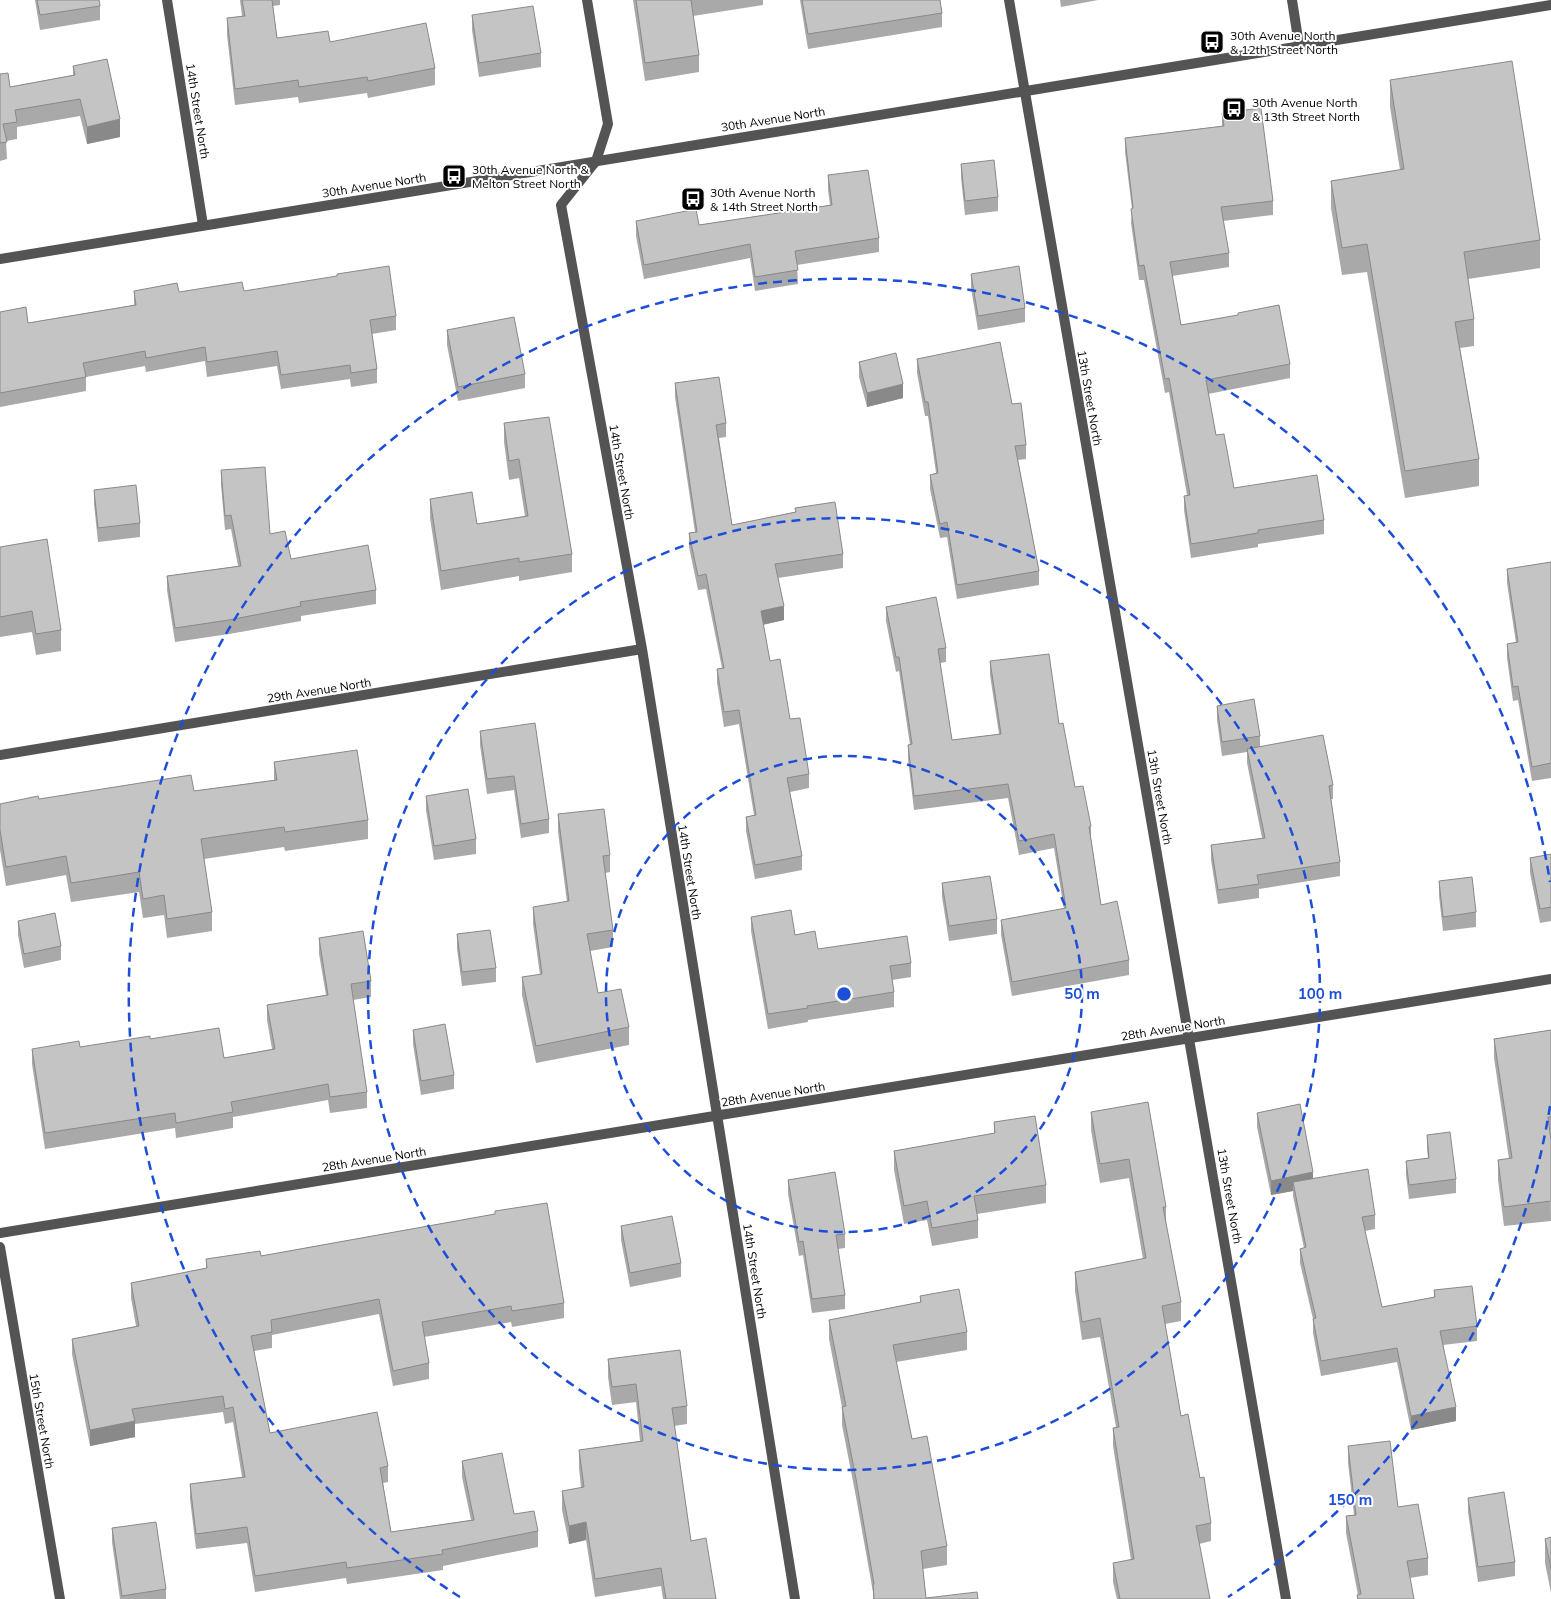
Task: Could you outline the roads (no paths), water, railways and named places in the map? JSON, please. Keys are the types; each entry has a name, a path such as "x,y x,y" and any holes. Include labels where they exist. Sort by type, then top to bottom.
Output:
{"street":[{"name":"14th Street North","path":"167,0 204,226"},
{"path":"587,0 608,124 596,161"},
{"name":"13th Street North","path":"1009,0 1286,1599"},
{"path":"1292,0 1300,46"},
{"name":"30th Avenue North","path":"0,259 1551,4"},
{"name":"14th Street North","path":"596,161 561,205 642,649 795,1599"},
{"name":"29th Avenue North","path":"0,755 642,649"},
{"name":"28th Avenue North","path":"0,1233 1551,979"},
{"name":"15th Street North","path":"0,1247 60,1599"}],"place":[{"name":"30th Avenue North & 12th Street North","path":"1212,42"},
{"name":"30th Avenue North & 13th Street North","path":"1234,109"},
{"name":"30th Avenue North & Melton Street North","path":"454,176"},
{"name":"30th Avenue North & 14th Street North","path":"693,199"}]}
